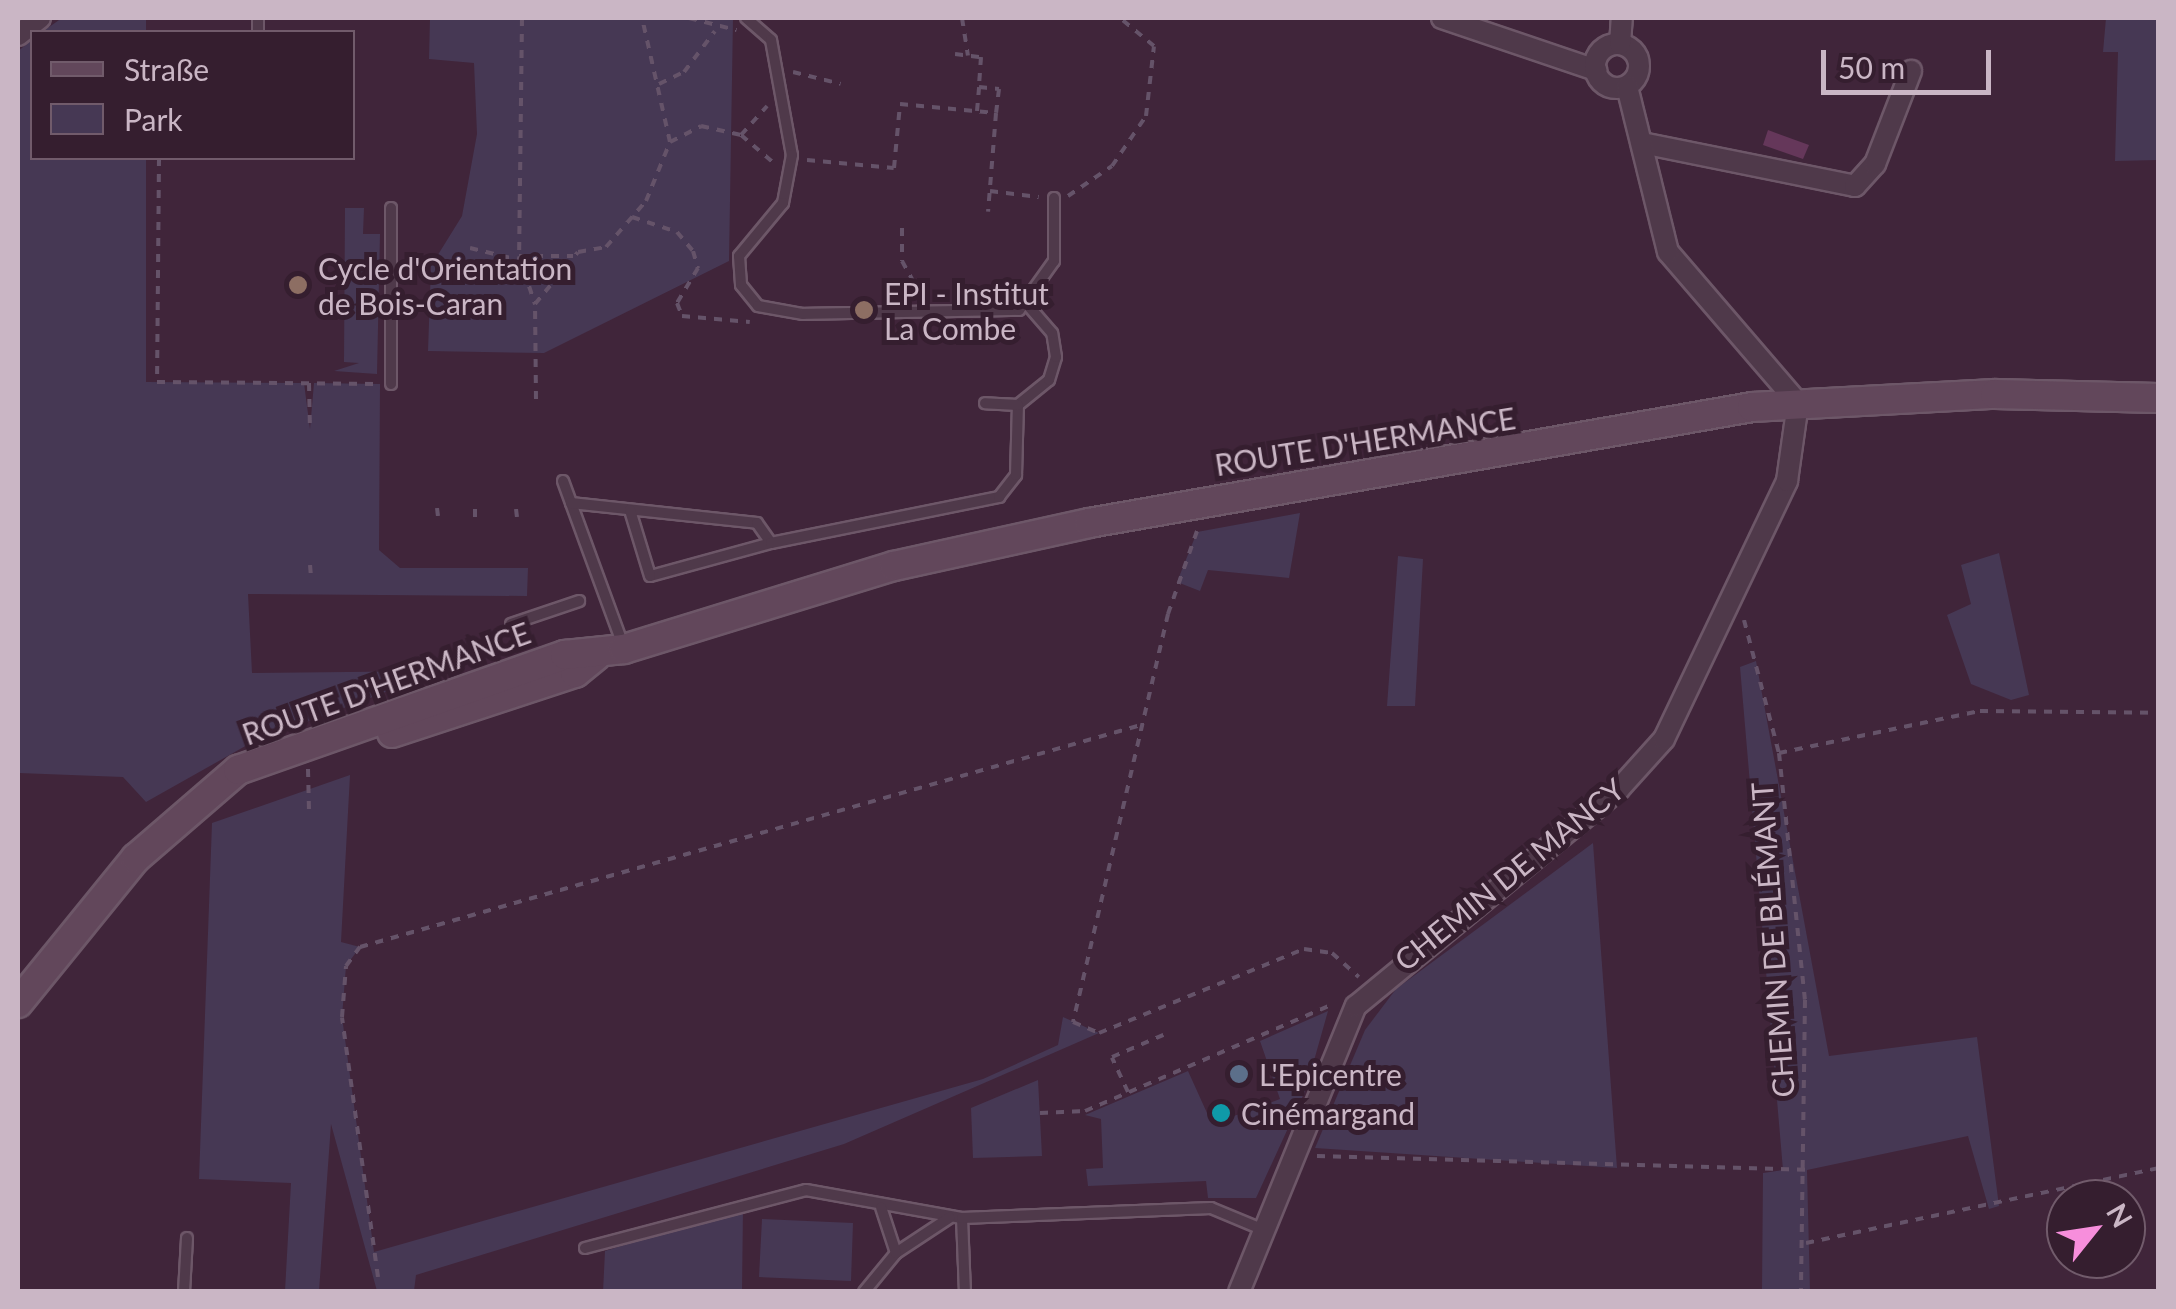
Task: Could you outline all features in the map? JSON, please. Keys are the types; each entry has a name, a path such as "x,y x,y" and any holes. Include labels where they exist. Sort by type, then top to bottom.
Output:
{"main road":[{"name":"ROUTE D'HERMANCE","path":"206,797 308,759 574,673 611,652 894,566 1089,522 1798,403 2158,398"},
{"name":"ROUTE D'HERMANCE","path":"18,1003 136,858 206,797 296,745 565,655 611,652"}],"street":[{"path":"18,35 40,18"},
{"path":"1442,18 1596,70 1606,86 1627,86"},
{"path":"1620,44 1622,18"},
{"path":"1596,70 1600,52 1620,44"},
{"path":"1620,44 1639,62 1627,86 1648,144 1668,252 1798,403"},
{"path":"1648,144 1855,186 1875,164 1911,71"},
{"name":"CHEMIN DE MANCY","path":"1239,1292 1363,997 1619,789 1664,739 1788,481 1798,403"}],"lane":[{"path":"747,21 771,40 792,158 780,209 738,262 746,292 768,312 932,312 1028,305"},
{"path":"1028,305 1054,261 1054,198"},
{"path":"391,208 391,384"},
{"path":"985,403 1018,405 1049,380 1056,357 1052,333 1028,305"},
{"path":"630,510 650,576 771,542 999,497 1017,466 1018,405"},
{"path":"563,481 611,652"},
{"path":"570,503 756,523 771,542"},
{"path":"510,624 579,601"},
{"path":"1326,1079 1358,1080"},
{"path":"585,1248 771,1193 818,1190 881,1208 956,1218 1190,1206 1264,1230"},
{"path":"881,1208 896,1252"},
{"path":"864,1292 896,1252 956,1218"},
{"path":"956,1218 965,1292"},
{"path":"184,1292 187,1238"}],"path":[{"path":"522,18 519,258 535,304 536,399"},
{"path":"642,18 670,142"},
{"path":"689,18 715,31"},
{"path":"962,18 968,56"},
{"path":"990,191 1054,198 1108,170 1146,116 1154,46 1120,18"},
{"path":"657,86 684,72 715,31 747,21"},
{"path":"955,54 982,57 976,112"},
{"path":"740,135 779,86 800,71 841,84"},
{"path":"979,86 998,89 988,212"},
{"path":"792,158 894,168 900,104 996,114"},
{"path":"470,248 519,258 575,256 606,247 632,217 670,142 701,126 740,135 789,181"},
{"path":"159,160 158,382 391,384"},
{"path":"632,217 678,232 692,251 698,268 676,303 682,316 756,322 768,312"},
{"path":"902,228 902,261 932,312"},
{"path":"535,304 575,256"},
{"path":"309,383 310,429"},
{"path":"437,508 438,516"},
{"path":"475,509 475,516"},
{"path":"516,509 516,517"},
{"path":"1040,1113 1076,1114 1345,999 1363,997 1342,958 1304,949 1099,1032 1077,1028 1076,989 1187,555"},
{"path":"310,565 311,577"},
{"name":"CHEMIN DE BLÉMANT","path":"1735,591 1779,753 1806,1000 1805,1244 1801,1292"},
{"path":"1779,753 1980,711 2158,713"},
{"path":"378,1277 342,1017 346,966 360,947 1141,724"},
{"path":"308,759 309,809"},
{"path":"1128,1092 1112,1057 1164,1034"},
{"path":"1294,1157 1806,1170"},
{"path":"1805,1244 2158,1168"}],"green space":[{"path":"62,18 146,18 146,30 45,30"},
{"path":"430,18 733,18 729,261 544,353 428,351 431,266 462,216 477,134 474,63 429,59"},
{"path":"2106,18 2158,18 2158,160 2115,161 2118,52 2103,52"},
{"path":"30,42 30,160 146,160 146,382 304,383 310,429 314,383 380,384 379,550 400,568 528,568 527,596 248,594 252,673 441,671 249,744 146,802 123,777 19,773 18,51"},
{"path":"345,208 364,208 363,234 380,234 377,374 334,371 359,363 344,362"},
{"path":"1300,513 1289,578 1208,570 1200,591 1177,582 1197,532"},
{"path":"1999,553 2029,695 2011,700 1971,684 1947,615 1971,604 1961,565"},
{"path":"1398,556 1423,559 1415,706 1387,706"},
{"path":"1756,661 1829,1056 1977,1037 1999,1206 1989,1209 1968,1136 1807,1170 1810,1291 1762,1291 1763,1173 1783,1170 1740,667"},
{"path":"350,775 341,942 360,947 346,966 342,1017 374,1252 983,1079 1058,1045 1063,1017 1099,1033 844,1144 416,1275 414,1291 377,1291 331,1124 319,1291 285,1291 291,1183 199,1179 212,823"},
{"path":"1593,843 1617,1168 1315,1148 1365,1030 1396,989"},
{"path":"1328,1011 1306,1089 1256,1198 1208,1198 1206,1181 1088,1186 1086,1169 1103,1168 1101,1119 1085,1115 1188,1071 1212,1124 1280,1099 1260,1041"},
{"path":"1038,1080 1042,1156 973,1158 971,1108"},
{"path":"743,1208 742,1291 603,1292 605,1251"},
{"path":"762,1219 853,1223 851,1281 759,1277"}],"shaded area":[{"path":"1768,130 1809,145 1803,159 1763,145"}],"place":[{"name":"Cycle d'Orientation de Bois-Caran","path":"298,285"},
{"name":"EPI - Institut La Combe","path":"864,310"},
{"name":"L'Epicentre","path":"1239,1074"},
{"name":"Cinémargand","path":"1221,1113"}]}
